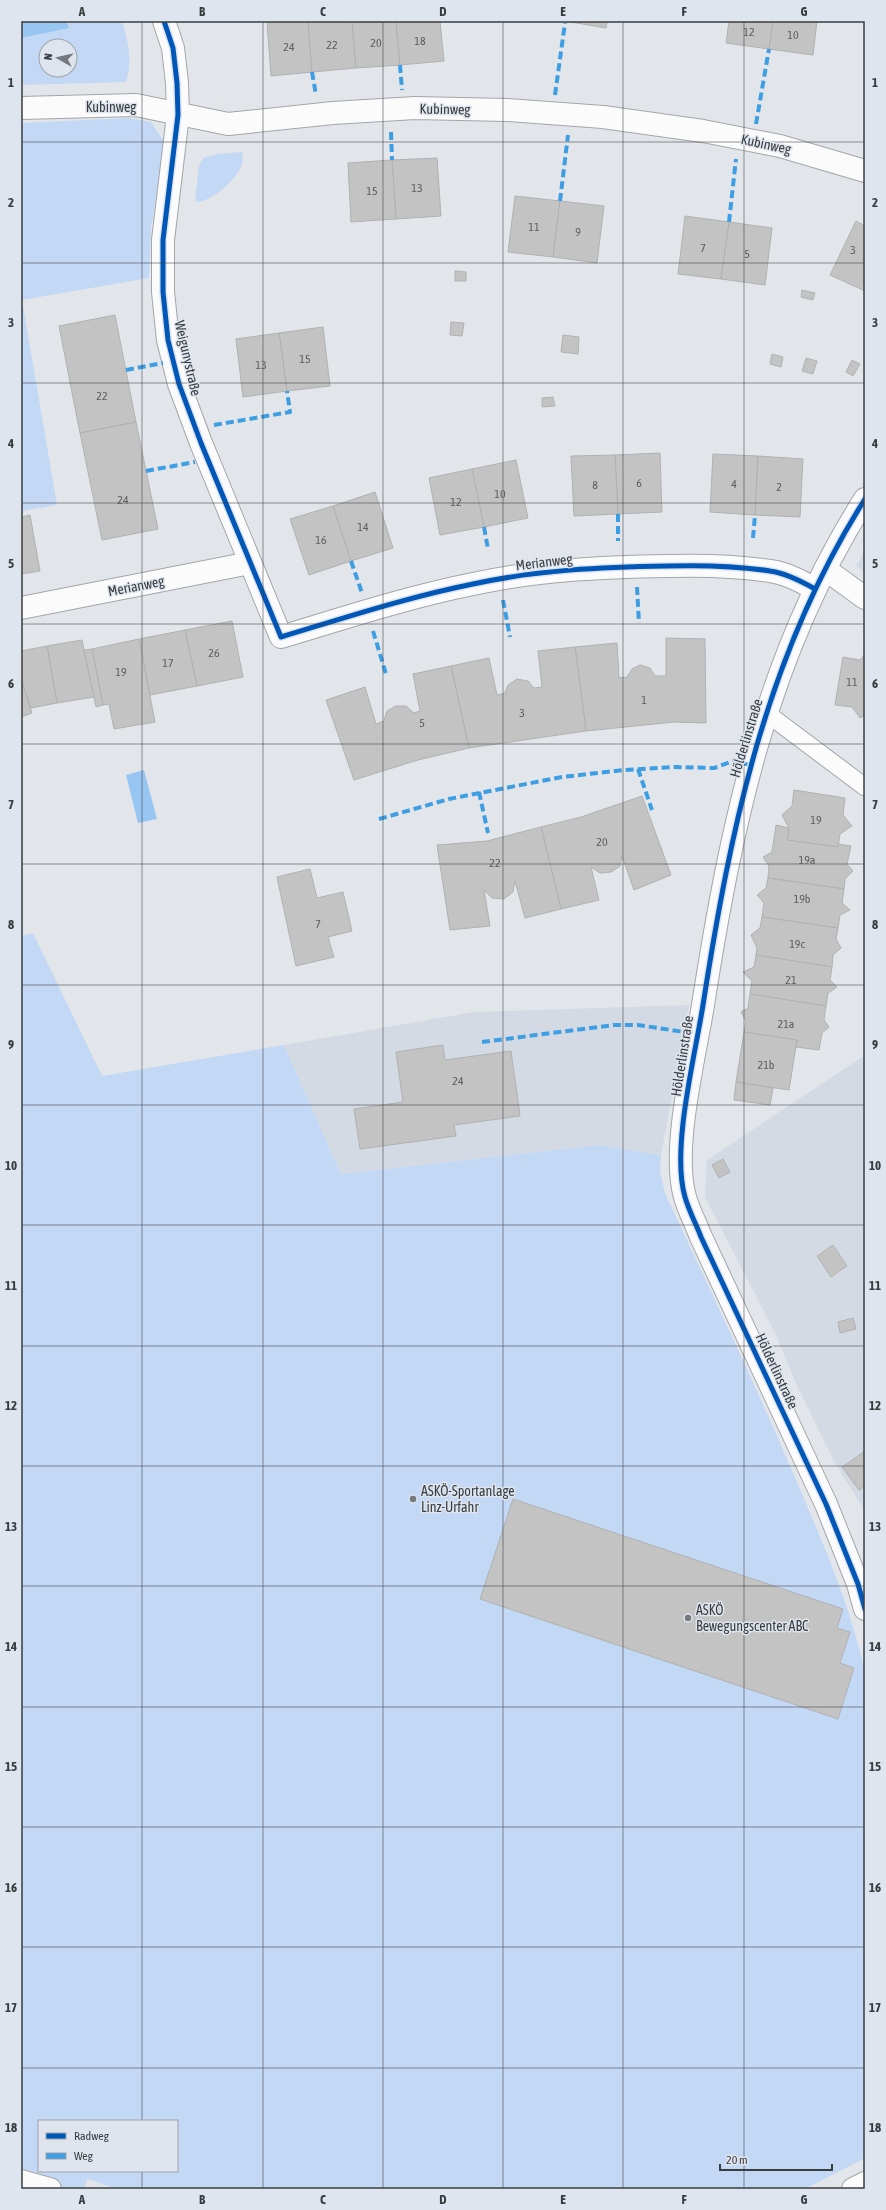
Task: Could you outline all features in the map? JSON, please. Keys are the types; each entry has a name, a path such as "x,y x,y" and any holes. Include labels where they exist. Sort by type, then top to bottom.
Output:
{"street":[{"name":"Weigunystraße","path":"164,21 173,48 177,83 178,115 163,240 163,292 168,340 179,384 190,414 281,637"},
{"name":"Kubinweg","path":"21,108 136,105 178,115 228,124 332,113 415,108 507,110 603,117 703,132 780,146 865,171"},
{"name":"Hölderlinstraße","path":"865,499 825,569 788,650 765,712 745,783 726,870 711,954 683,1132 681,1164 685,1196 701,1237 826,1504 858,1584 865,1609"},
{"name":"Merianweg","path":"21,608 250,563"},
{"name":"Merianweg","path":"281,637 390,604 466,585 550,572 621,567 704,566 771,571 795,578 815,589"},
{"path":"825,569 865,598"},
{"path":"21,2181 50,2189"},
{"path":"853,2189 865,2183"}],"lane":[{"name":"Hölderlinstraße","path":"765,712 865,787"}],"shaded area":[{"path":"21,21 122,21 129,51 129,66 126,82 21,85"},
{"path":"128,118 151,122 163,140 163,154 151,229 149,278 22,300 57,505 21,511 21,123"},
{"path":"242,152 243,161 241,168 231,181 210,198 197,202 195,199 199,166 203,158 217,154"},
{"path":"865,550 865,573 856,566"},
{"name":"ASKÖ-Sportanlage Linz-Urfahr","path":"33,933 102,1076 284,1045 341,1174 599,1145 661,1155 660,1172 665,1193 778,1438 814,1522 843,1595 865,1671 865,2158 805,2189 116,2189 88,2179 83,2189 21,2189 21,936"},
{"path":"689,1005 661,1155 599,1145 341,1174 284,1045 474,1012"},
{"path":"865,1055 865,1511 835,1463 798,1388 775,1333 705,1197 707,1160"}],"water":[{"path":"21,21 66,21 69,28 21,38"},
{"path":"144,770 157,819 138,823 126,775"}],"building":[{"path":"267,21 308,21 312,72 271,76"},
{"path":"308,21 352,21 356,68 312,72"},
{"path":"352,21 396,21 400,65 356,68"},
{"path":"396,21 440,21 444,61 400,65"},
{"path":"565,21 607,21 606,28"},
{"path":"729,21 773,21 769,49 726,43"},
{"path":"773,21 817,21 813,55 769,49"},
{"path":"437,158 441,216 396,219 392,160"},
{"path":"392,160 396,219 351,222 348,163"},
{"path":"515,196 560,201 553,257 508,252"},
{"path":"560,201 604,206 597,263 553,257"},
{"path":"685,216 729,222 721,279 678,274"},
{"path":"856,221 865,226 865,291 830,275"},
{"path":"729,222 772,228 765,285 721,279"},
{"path":"455,271 466,272 466,281 455,281"},
{"path":"802,290 815,293 813,300 801,297"},
{"path":"115,315 136,422 80,433 59,326"},
{"path":"451,322 464,323 462,336 450,335"},
{"path":"323,327 330,386 287,391 279,333"},
{"path":"279,333 287,391 243,397 236,339"},
{"path":"563,335 579,337 578,354 561,352"},
{"path":"772,354 783,357 781,367 770,364"},
{"path":"806,358 817,361 813,374 802,371"},
{"path":"852,360 860,364 853,376 846,372"},
{"path":"553,397 555,406 542,407 542,398"},
{"path":"136,422 158,529 102,540 80,433"},
{"path":"660,453 662,512 618,514 615,455"},
{"path":"713,454 758,456 755,515 710,512"},
{"path":"615,455 618,514 574,516 571,456"},
{"path":"758,456 803,459 800,517 755,515"},
{"path":"516,460 528,518 484,527 472,469"},
{"path":"472,469 484,527 440,535 429,478"},
{"path":"375,492 393,548 351,561 333,506"},
{"path":"333,506 351,561 309,575 290,519"},
{"path":"30,515 40,571 21,574 21,517"},
{"path":"232,621 243,677 197,686 185,630"},
{"path":"185,630 197,686 150,695 139,639"},
{"path":"666,638 705,639 706,723 674,722 586,731 575,647 617,643 619,678 627,677 632,669 640,665 650,668 655,676 666,676"},
{"path":"139,639 155,722 114,729 109,704 103,705 92,649"},
{"path":"82,640 94,697 57,703 47,646"},
{"path":"47,646 57,703 31,708 21,678 21,651"},
{"path":"575,647 586,731 469,748 451,666 489,658 497,695 505,693 508,685 517,679 528,681 534,688 542,687 538,651"},
{"path":"92,649 103,705 96,707 84,650"},
{"path":"865,654 865,715 860,718 852,707 835,705 843,657 860,660"},
{"path":"451,666 469,748 418,760 354,780 326,700 365,687 376,724 384,721 387,711 396,706 406,706 414,713 420,711 413,674"},
{"path":"21,678 32,713 21,717"},
{"path":"794,790 845,798 843,815 852,826 840,834 838,847 787,840 789,828 782,815 792,806"},
{"path":"642,796 671,875 634,890 622,856 620,866 611,872 600,873 591,867 599,900 561,909 541,827 581,817"},
{"path":"776,825 789,828 787,840 838,847 838,844 851,846 847,864 853,871 845,879 844,889 768,878 769,866 763,857 772,852"},
{"path":"541,827 561,909 525,918 515,881 513,892 504,899 492,898 484,890 490,926 450,930 437,845 487,841"},
{"path":"310,869 317,898 343,892 352,931 328,937 334,957 296,966 277,877"},
{"path":"768,878 844,889 842,903 850,910 840,915 838,928 762,917 764,903 757,895 766,888"},
{"path":"762,917 838,928 836,939 841,948 833,955 832,967 756,955 757,948 751,935 760,928"},
{"path":"756,955 832,967 830,980 837,987 828,993 826,1006 750,994 752,981 743,972 754,967"},
{"path":"750,994 826,1006 824,1020 829,1027 822,1033 819,1050 796,1047 797,1040 744,1032 746,1021 741,1012 748,1008"},
{"path":"744,1032 797,1040 789,1090 736,1082"},
{"path":"443,1045 445,1060 511,1051 520,1116 454,1125 456,1136 360,1149 354,1109 403,1102 396,1052"},
{"path":"736,1082 773,1088 770,1105 734,1100"},
{"path":"723,1159 730,1172 719,1178 712,1165"},
{"path":"833,1245 847,1266 831,1277 817,1256"},
{"path":"853,1318 856,1329 840,1333 838,1322"},
{"path":"865,1451 865,1486 859,1490 842,1467"},
{"name":"ASKÖ Bewegungscenter ABC","path":"513,1499 843,1609 837,1628 850,1632 840,1663 854,1668 838,1719 480,1599"}],"marked path":[{"path":"555,95 565,23"},
{"path":"756,124 769,49"},
{"path":"400,65 402,90"},
{"path":"312,72 316,95"},
{"path":"391,132 392,160"},
{"path":"560,201 568,135"},
{"path":"729,222 736,159"},
{"path":"126,370 163,363"},
{"path":"214,425 290,412 287,391"},
{"path":"146,471 195,462"},
{"path":"618,514 618,541"},
{"path":"753,538 755,515"},
{"path":"484,527 488,549"},
{"path":"351,561 362,593"},
{"path":"637,587 639,623"},
{"path":"503,600 510,637"},
{"path":"373,631 386,674"},
{"path":"379,819 449,799 562,777 624,770 675,767 714,768 733,761 750,765"},
{"path":"638,769 652,810"},
{"path":"479,792 488,833"},
{"path":"482,1042 614,1025 638,1025 698,1034"}],"cycle path":[{"path":"164,21 173,48 177,83 178,115 163,240 163,292 168,340 179,384 201,443 281,637 424,595 497,579 545,572 619,567 732,567 757,569 788,575 815,589"},
{"path":"865,499 831,558 802,619 778,680 757,743 740,807 726,872 690,1076 682,1129 681,1154 681,1177 685,1197 701,1237 826,1504 858,1584 865,1609"}],"place":[{"name":"ASKÖ-Sportanlage Linz-Urfahr","path":"413,1499"},
{"name":"ASKÖ Bewegungscenter ABC","path":"688,1618"}]}
